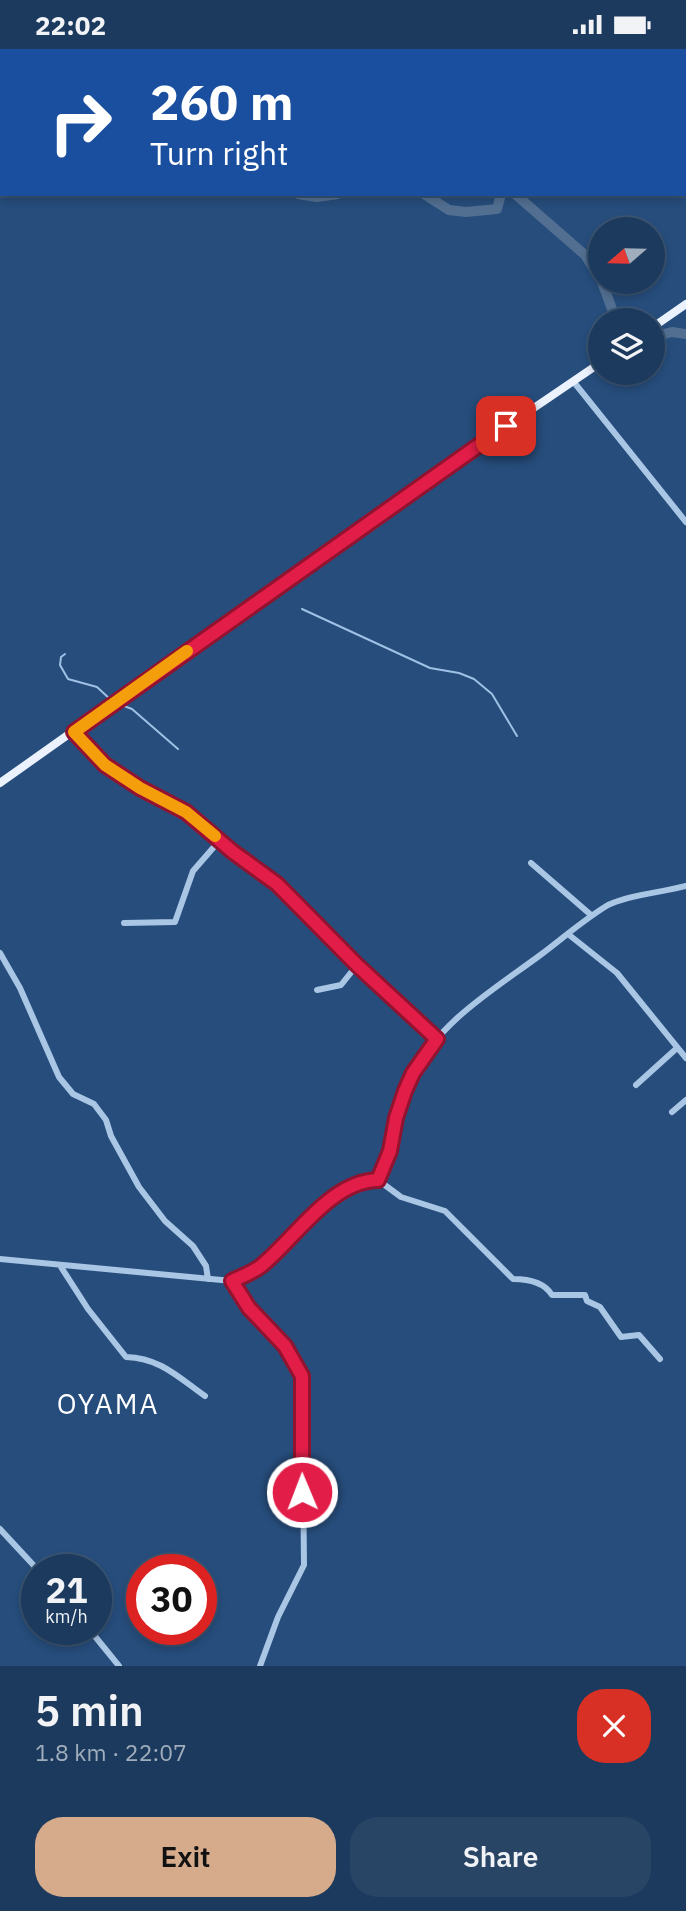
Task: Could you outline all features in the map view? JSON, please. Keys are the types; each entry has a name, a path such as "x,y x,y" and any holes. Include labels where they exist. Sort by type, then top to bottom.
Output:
{"main road":[{"path":"665,319 686,304"},
{"path":"0,783 416,488 588,370"}],"street":[{"path":"573,381 607,427 686,522"},
{"path":"74,732 105,765 140,788 186,812 289,894 357,965 437,1039"},
{"path":"124,923 175,922 193,871 220,840"},
{"path":"531,863 591,915"},
{"path":"378,1180 390,1151 396,1118 413,1073 449,1024 513,972 591,915 619,899 653,895 686,886"},
{"path":"568,934 617,973 686,1059"},
{"path":"0,953 20,988 59,1077 73,1094 94,1104 106,1120 111,1136 139,1188 165,1221 193,1247 206,1266 208,1279"},
{"path":"317,990 341,985 357,965"},
{"path":"636,1085 677,1048"},
{"path":"672,1112 686,1100"},
{"path":"2,1261 232,1281 260,1266 330,1200 355,1184 378,1180 401,1197 446,1211 513,1279 527,1279 548,1288 552,1295 586,1295 587,1301 600,1307 621,1337 639,1335 660,1359"},
{"path":"61,1267 88,1309 126,1357 153,1361 205,1396"},
{"path":"232,1281 249,1308 285,1346 302,1376 304,1565 278,1617 260,1666"},
{"path":"0,1529 23,1554"},
{"path":"102,1645 119,1666"}],"waterway":[{"path":"311,196 324,196"},
{"path":"427,196 449,210 466,212 497,209 500,196"},
{"path":"517,196 588,260"},
{"path":"606,294 612,308"},
{"path":"665,334 686,334"},
{"path":"302,609 430,668 459,673 474,679 492,694 517,736"},
{"path":"65,654 61,657 60,665 68,679 97,687 111,700"},
{"path":"116,703 132,709 178,749"}],"slow traffic":[{"path":"187,651 74,732 105,765 140,788 186,812 215,836"}],"district":[{"name":"OYAMA","path":"108,1404"}],"route":[{"path":"302,1492 302,1376 296,1361 285,1346 249,1308 232,1281 251,1272 270,1258 330,1200 355,1184 378,1180 390,1151 396,1118 405,1091 413,1073 437,1039 357,965 289,894 186,812 140,788 105,765 74,732 506,426"}]}
